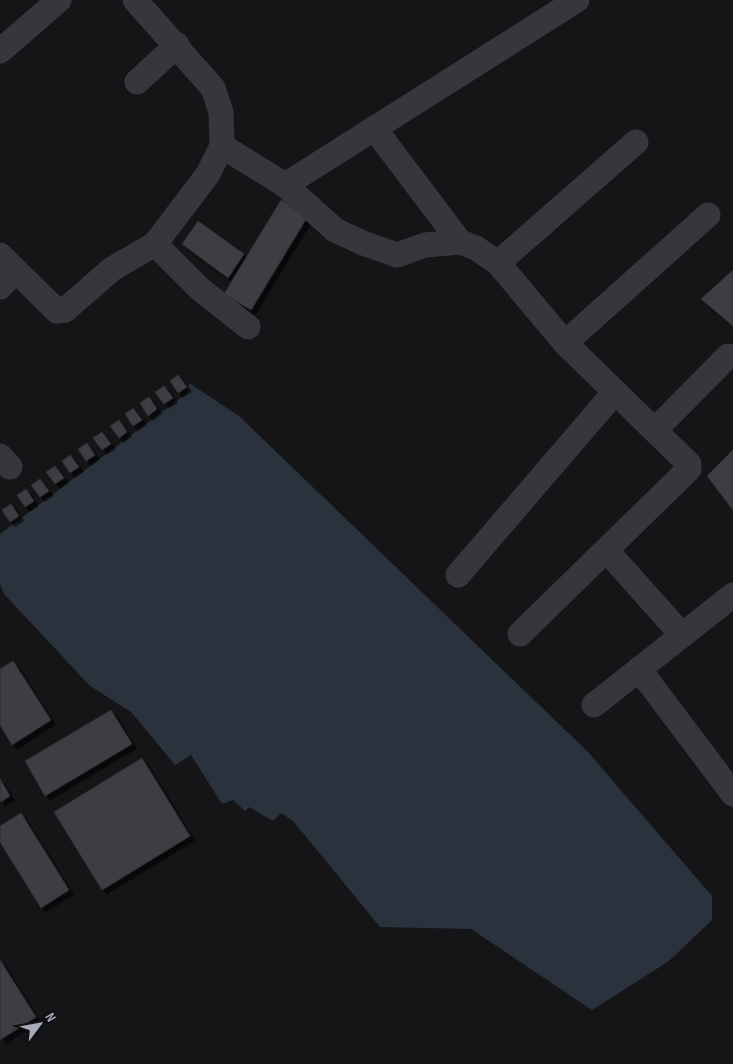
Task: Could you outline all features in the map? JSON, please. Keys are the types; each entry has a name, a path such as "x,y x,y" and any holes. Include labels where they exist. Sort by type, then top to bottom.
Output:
{"street":[{"path":"0,51 59,0"},
{"path":"5,271 57,311 66,310 112,269 155,244 208,174 222,146 220,112 214,88 135,0"},
{"path":"285,185 577,0"},
{"path":"137,82 176,45"},
{"path":"374,128 460,242"},
{"path":"498,263 636,142"},
{"path":"222,146 285,185 335,230 363,243 398,255 425,245 460,242 476,248 498,263 565,343 686,460 688,469 607,551 520,634"},
{"path":"565,343 708,215"},
{"path":"155,244 200,289 248,327"},
{"path":"655,430 728,356"},
{"path":"458,575 615,392"},
{"path":"607,551 682,635"},
{"path":"594,705 733,595"},
{"path":"639,669 733,794"}],"water":[{"path":"189,383 239,416 587,751 712,896 712,920 669,961 592,1010 471,929 380,927 293,821 281,813 273,821 249,807 245,811 233,800 222,804 191,755 175,765 131,712 90,686 4,594 0,584 0,534 187,393"}],"building":[{"path":"281,200 308,216 251,310 224,294"},
{"path":"198,221 244,254 228,278 182,244"},
{"path":"733,270 733,326 701,299"},
{"path":"178,375 187,387 178,393 170,381"},
{"path":"164,386 173,398 164,404 155,392"},
{"path":"149,397 157,409 148,416 140,403"},
{"path":"133,408 142,420 133,426 125,414"},
{"path":"119,420 127,432 119,438 110,426"},
{"path":"102,432 111,444 102,450 93,438"},
{"path":"87,443 95,455 86,461 78,449"},
{"path":"733,450 733,510 707,476"},
{"path":"70,455 79,467 70,473 62,461"},
{"path":"55,466 64,478 55,484 46,472"},
{"path":"40,479 49,491 40,497 31,485"},
{"path":"26,489 34,501 25,507 17,495"},
{"path":"11,504 19,516 10,522 2,510"},
{"path":"13,661 51,720 12,745 0,725 0,669"},
{"path":"111,710 132,744 45,796 25,761"},
{"path":"142,758 190,836 102,890 54,812"},
{"path":"0,779 10,796 0,802"},
{"path":"21,813 69,890 41,908 0,842 0,826"},
{"path":"0,960 36,1017 0,1040"}]}
